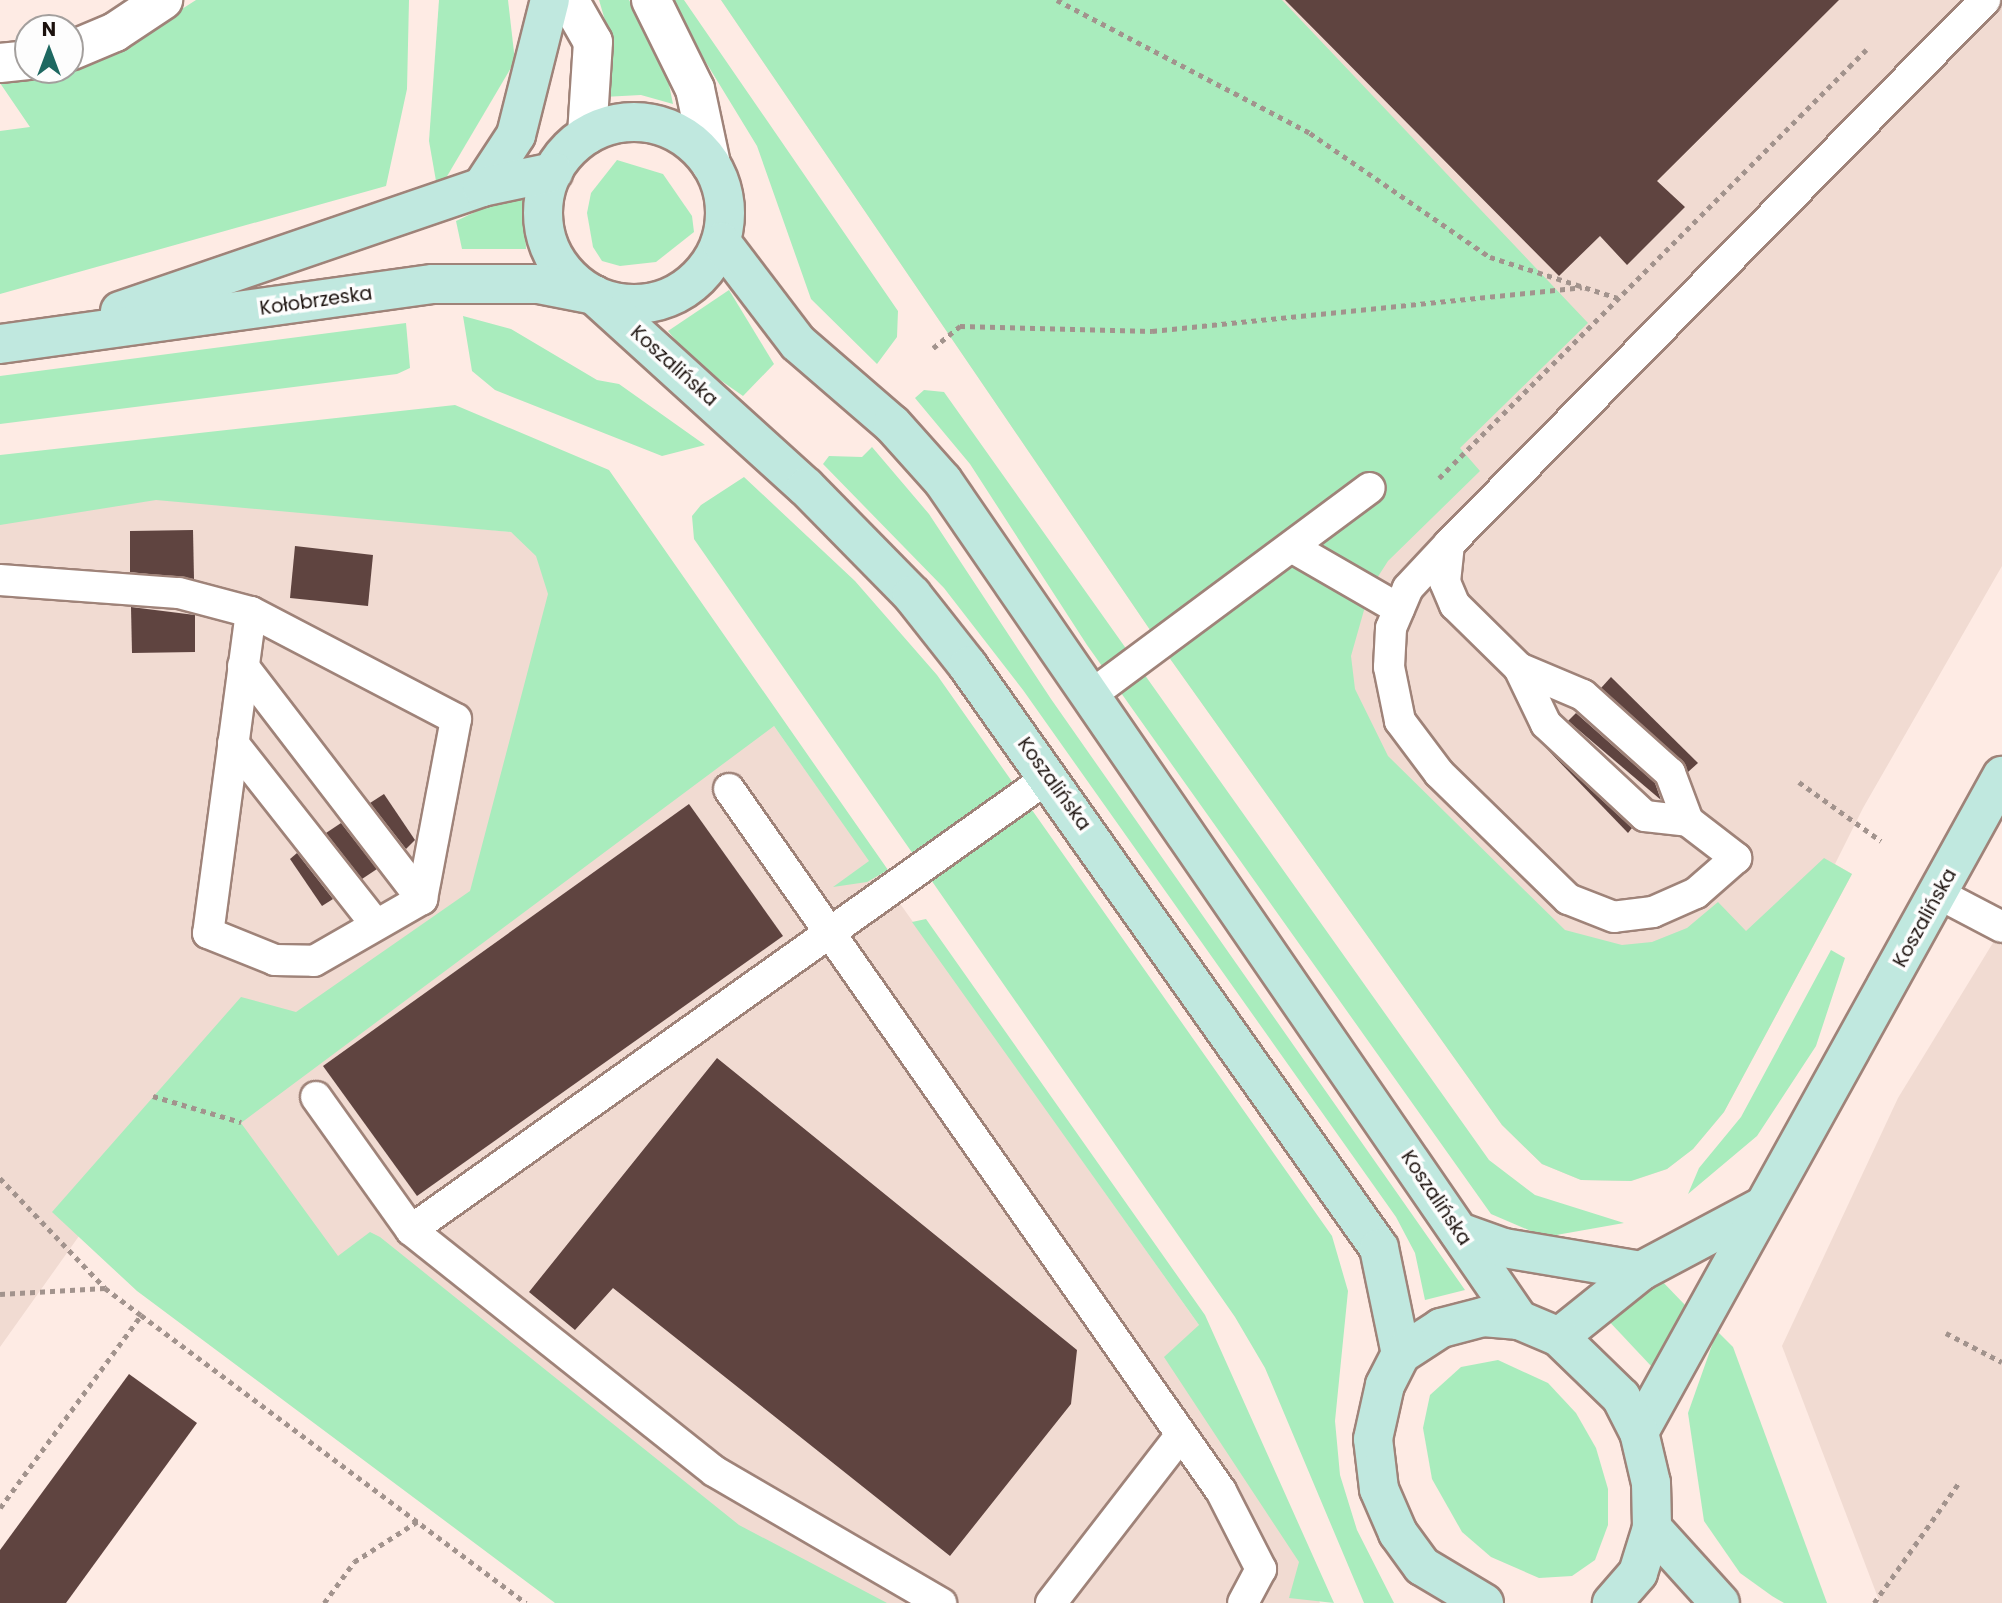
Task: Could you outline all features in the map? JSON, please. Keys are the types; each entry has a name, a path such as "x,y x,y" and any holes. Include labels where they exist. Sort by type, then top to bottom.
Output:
{"main road":[{"path":"482,187 516,135 550,0"},
{"path":"641,121 693,143 711,164 726,215 721,242 691,284 669,296 644,303 594,295 552,251 543,212 553,173 587,135 641,121"},
{"name":"Kołobrzeska","path":"38,339 482,187 553,173"},
{"name":"Koszalińska","path":"721,242 797,343 925,458 1091,695 1519,1320"},
{"name":"Kołobrzeska","path":"0,344 433,284 539,284 594,295"},
{"name":"Koszalińska","path":"594,295 806,487 912,596 1049,777 1379,1248 1401,1354"},
{"name":"Koszalińska","path":"1639,1432 2002,776"},
{"path":"1559,1337 1641,1271 1763,1206"},
{"path":"1459,1232 1504,1248 1641,1271"},
{"path":"1425,1603 1422,1566 1379,1489 1373,1439 1385,1385 1401,1354 1461,1319 1519,1320 1559,1337 1621,1397 1639,1432 1651,1483 1652,1528 1638,1573 1612,1603"},
{"path":"1652,1528 1720,1603"},
{"path":"1422,1566 1484,1603"}],"street":[{"path":"84,45 115,32 163,0"},
{"path":"569,0 593,42 587,135"},
{"path":"651,0 695,89 711,164"}],"lane":[{"path":"1519,668 1583,695 1670,773 1688,821 1735,858 1696,892 1653,912 1614,917 1568,899 1439,773 1400,721 1389,667 1399,609 1408,588 1449,544 1985,0"},
{"path":"1091,695 1295,549 1370,488"},
{"path":"1449,544 1445,582 1455,605 1519,668 1546,724 1645,816 1688,821"},
{"path":"1295,549 1399,609"},
{"path":"0,580 179,593 251,612 456,719 422,899 314,961 275,960 208,933 251,612"},
{"path":"243,666 422,899"},
{"path":"233,743 376,925"},
{"path":"411,1230 1049,777"},
{"path":"729,789 1181,1435 1256,1552 1257,1585 1243,1603"},
{"path":"1939,894 2002,927"},
{"path":"316,1097 411,1230 714,1471 941,1603"},
{"path":"1051,1603 1181,1435"}],"path":[{"path":"1057,0 1310,133 1490,257 1618,298"},
{"path":"1439,478 1878,38"},
{"path":"933,348 960,326 1152,331 1582,287"},
{"path":"1799,782 1881,841"},
{"path":"153,1096 241,1122"},
{"path":"0,1178 105,1288 526,1603"},
{"path":"0,1294 105,1288"},
{"path":"0,1508 141,1315"},
{"path":"1947,1333 2002,1362"},
{"path":"1874,1603 1960,1481"},
{"path":"324,1603 354,1562 418,1521"}],"shaded area":[{"path":"721,0 2002,0 2002,566 1863,808 1835,864 1852,874 1724,1112 1693,1149 1667,1169 1631,1181 1581,1180 1542,1164 1502,1125 1161,646"},
{"path":"164,494 511,532 774,726 1199,1325 1320,1603 724,1603 79,1236 0,1347 0,518"},
{"path":"2002,928 2002,1603 1880,1603 1782,1346 1898,1098"}],"green space":[{"path":"196,0 409,0 407,89 386,186 0,294 0,131 30,127 0,83 14,81 14,84 84,84 84,66 107,57"},
{"path":"439,0 508,0 515,61 446,178 436,181 429,141"},
{"path":"599,0 629,0 664,60 673,104 641,95 603,97 609,34"},
{"path":"668,0 684,0 898,311 897,337 877,364 811,299 757,146"},
{"path":"721,0 1282,0 1588,323 1460,448 1480,471 1388,561 1370,589 1351,656 1355,689 1388,756 1565,930 1622,945 1652,942 1687,928 1718,902 1746,931 1824,858 1852,874 1724,1112 1693,1149 1667,1169 1631,1181 1581,1180 1542,1164 1502,1125 1161,646"},
{"path":"617,160 663,174 692,216 694,232 656,262 620,266 602,261 593,247 587,213 591,193"},
{"path":"524,189 526,249 462,249 456,221"},
{"path":"729,290 774,364 743,396 693,361 668,331"},
{"path":"463,316 511,329 597,380 619,384 705,445 662,456 495,390 472,371"},
{"path":"406,323 410,368 397,374 0,424 0,376"},
{"path":"924,390 944,392 1489,1160 1535,1195 1624,1223 1545,1237 1491,1214 1087,645 970,464 915,398"},
{"path":"455,405 609,470 888,870 867,882 833,887 869,861 774,726 241,1123 338,1256 370,1232 380,1237 739,1525 887,1603 555,1603 137,1291 52,1212 241,997 296,1012 470,891 548,594 536,556 511,532 156,500 0,525 0,455"},
{"path":"872,447 929,514 1051,699 1465,1290 1425,1300 1415,1253 1396,1217 1023,690 944,588 823,464 829,456 862,457"},
{"path":"744,477 855,581 937,675 1332,1236 1348,1291 1335,1421 1340,1475 1357,1530 1394,1603 1364,1603 1265,1368 1235,1317 694,539 692,516 701,505"},
{"path":"926,919 1205,1315 1334,1603 1289,1598 1299,1562 1164,1357 1199,1325 912,922"},
{"path":"1831,950 1845,958 1816,1046 1757,1136 1688,1194 1699,1168 1741,1117"},
{"path":"1659,1278 1686,1306 1652,1367 1605,1317"},
{"path":"1717,1331 1733,1347 1827,1603 1784,1603 1772,1596 1740,1573 1704,1521 1688,1413"},
{"path":"1498,1360 1548,1383 1576,1413 1596,1448 1608,1489 1608,1525 1595,1560 1572,1576 1539,1578 1491,1557 1462,1532 1432,1479 1423,1428 1430,1395 1461,1367"}],"building":[{"path":"1285,0 1839,0 1657,181 1685,207 1627,265 1600,236 1559,276"},
{"path":"193,530 194,579 130,572 130,531"},
{"path":"295,546 373,555 368,606 290,598"},
{"path":"131,607 195,615 195,652 132,653"},
{"path":"1611,677 1698,763 1688,772 1601,688"},
{"path":"1576,713 1655,783 1661,800 1568,721"},
{"path":"1544,746 1632,828 1628,833"},
{"path":"384,794 415,840 406,849 370,803"},
{"path":"689,804 783,936 417,1196 323,1066"},
{"path":"341,823 377,869 362,879 326,833"},
{"path":"297,853 333,899 322,906 290,859"},
{"path":"717,1058 1077,1350 1071,1404 950,1556 613,1288 575,1330 529,1292"},
{"path":"129,1374 197,1423 66,1603 0,1603 0,1550"}]}
